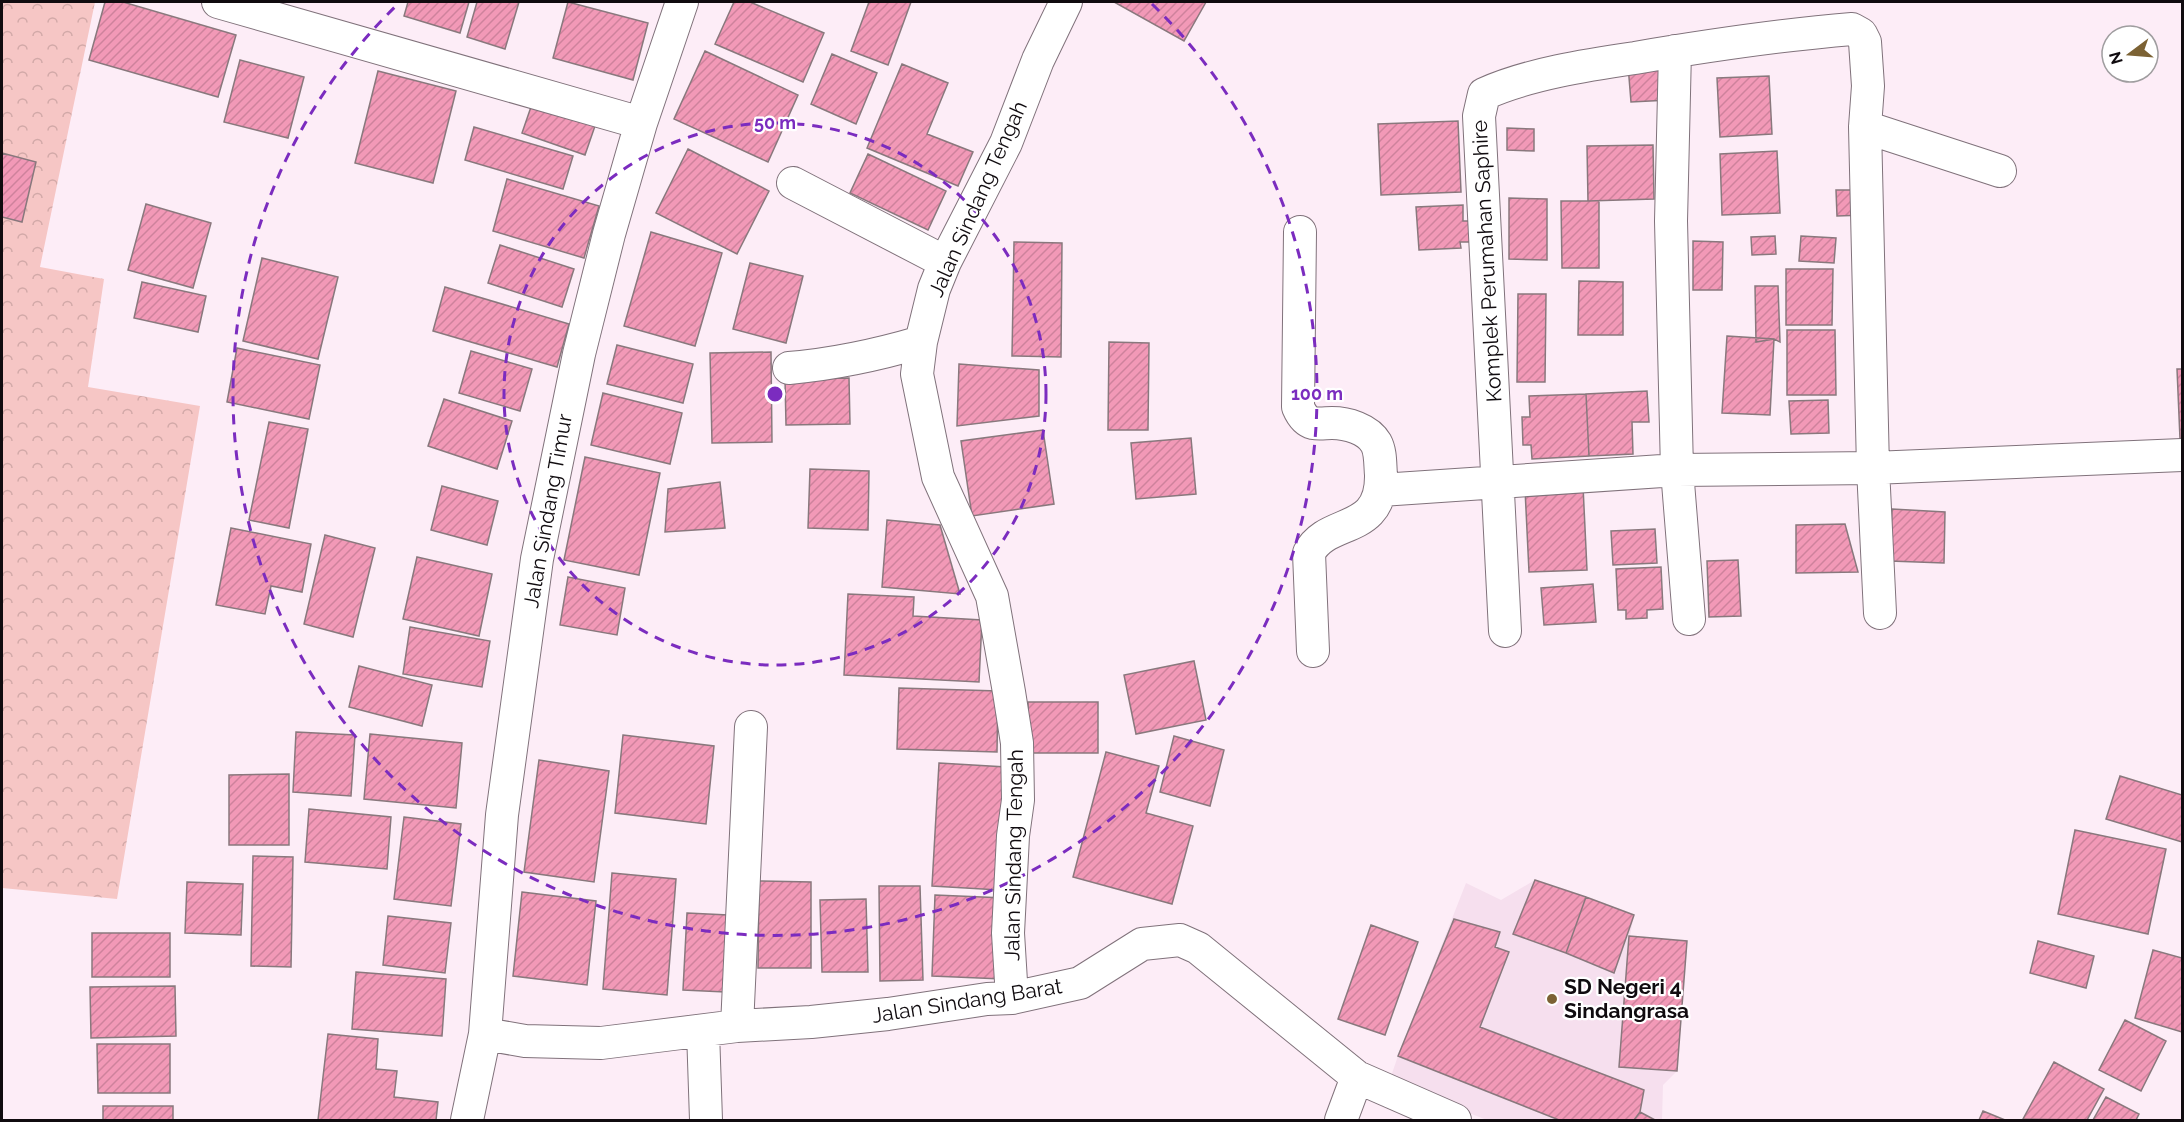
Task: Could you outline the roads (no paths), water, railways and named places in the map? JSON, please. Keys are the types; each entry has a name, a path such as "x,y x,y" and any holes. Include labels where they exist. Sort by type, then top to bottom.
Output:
{"street":[{"path":"218,2 640,123"},
{"name":"Jalan Sindang Timur","path":"467,1120 485,1034 502,814 537,559 579,354 640,123 682,2"},
{"name":"Jalan Sindang Tengah","path":"1012,998 1008,933 1013,836 1018,800 1017,743 992,596 938,477 917,374 921,342 934,289 945,262 1006,143 1038,60 1066,2"},
{"name":"Komplek Perumahan Saphire","path":"1505,631 1479,116 1484,94 1502,86 1590,65 1675,51 1852,29 1861,34 1865,42 1868,86 1865,128 1873,468 1880,613"},
{"path":"1675,51 1671,221 1677,470 1689,619"},
{"path":"1865,128 2000,171"},
{"path":"793,183 945,262"},
{"path":"1300,232 1298,407 1303,417 1312,423 1350,426 1363,431 1376,443 1380,458 1381,490 1376,505 1363,517 1313,543 1309,553 1313,651"},
{"path":"789,368 825,365 872,356 921,342"},
{"path":"1381,490 1677,470 1873,468 2182,455"},
{"path":"737,1026 751,726"},
{"name":"Jalan Sindang Barat","path":"485,1034 525,1041 601,1043 737,1026 888,1014 987,999 1012,998 1080,983 1142,944 1180,940 1198,948 1357,1077 1455,1120"},
{"path":"703,1031 706,1120"},
{"path":"1341,1120 1357,1077"}],"place":[{"name":"SD Negeri 4 Sindangrasa","path":"1552,999"}]}
